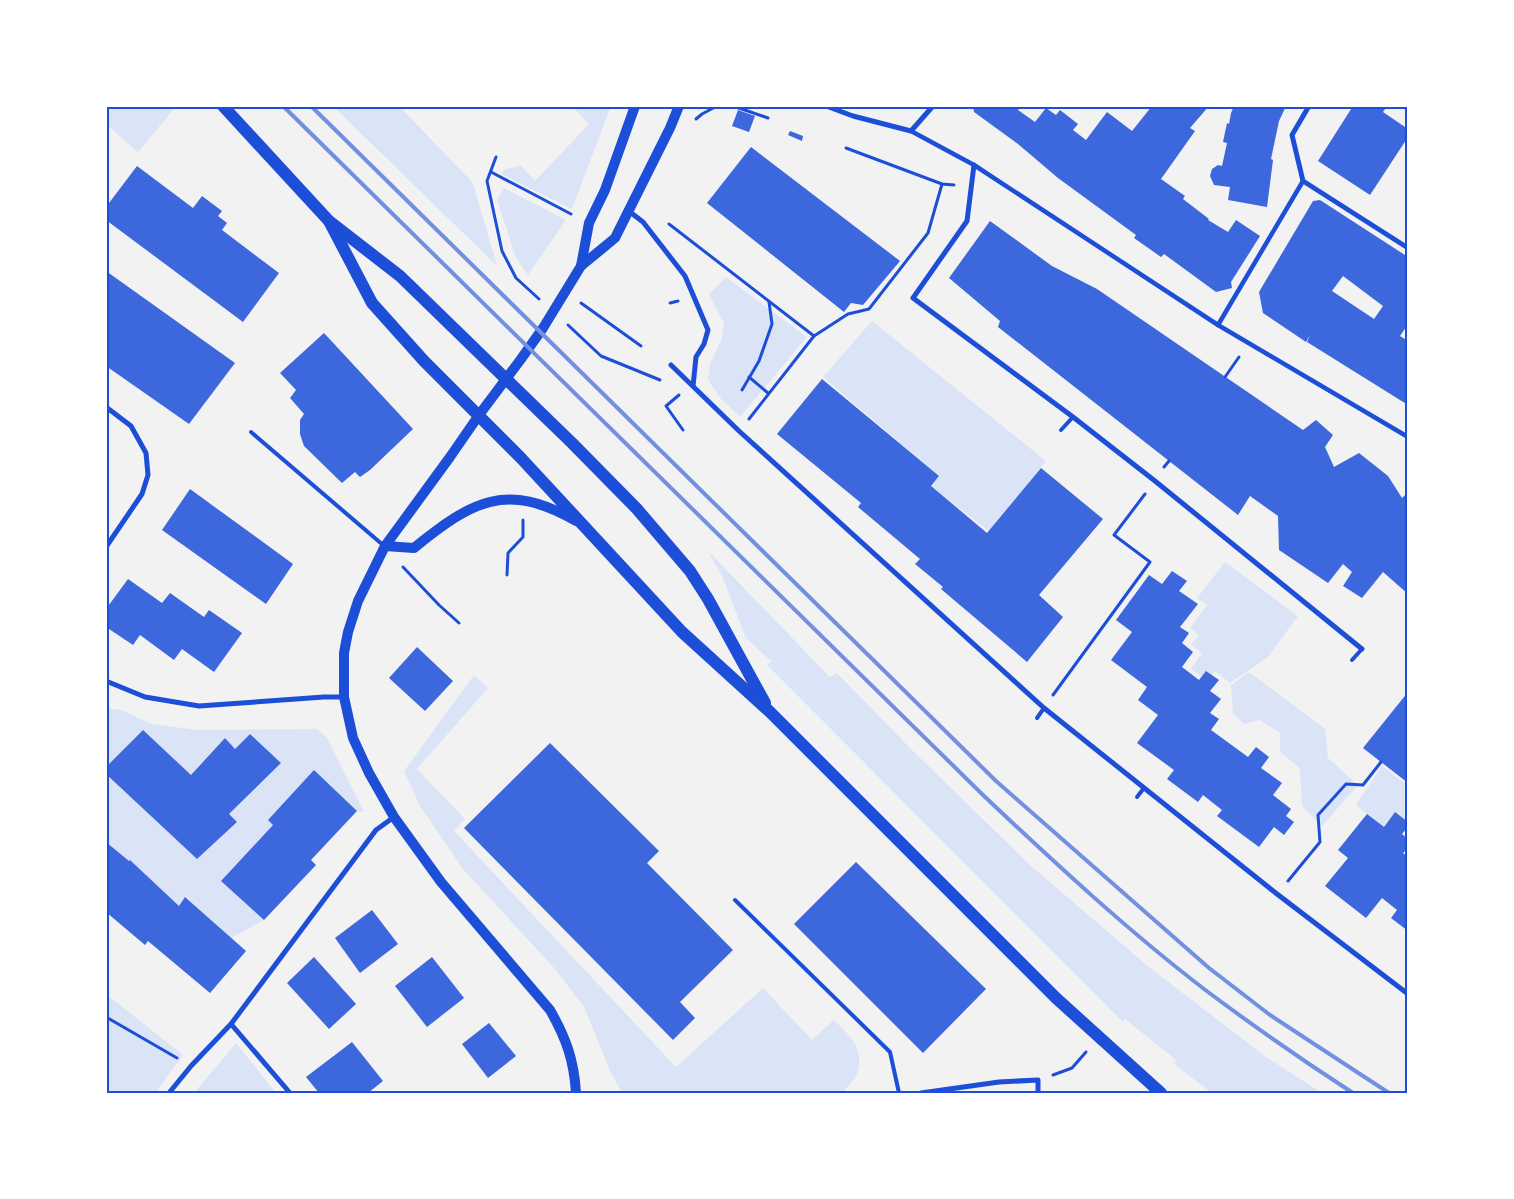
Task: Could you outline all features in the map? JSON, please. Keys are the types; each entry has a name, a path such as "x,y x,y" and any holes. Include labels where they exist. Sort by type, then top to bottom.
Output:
{"main road":[{"path":"223,106 329,221 400,276 572,443 637,510 690,571 708,599 770,712"},
{"path":"581,266 590,223 605,190 635,106"},
{"path":"576,1093 570,1053 563,1032 550,1010 441,882 394,817 353,738 344,697 343,676 348,632 364,586 385,546 450,458 479,415 517,366 581,266 615,238 630,212 679,106"},
{"path":"329,221 372,303 424,361 520,457 682,632 770,712 1056,998 1161,1093"},
{"path":"385,546 414,548 434,532 470,509 494,500 526,500 548,506 580,524"}],"street":[{"path":"826,106 853,116 911,131 974,165 1218,325 1408,437"},
{"path":"911,131 933,106"},
{"path":"1218,325 1303,181 1292,135 1309,106"},
{"path":"974,165 967,221 913,298 1155,480 1362,649"},
{"path":"1303,181 1408,248"},
{"path":"630,212 643,222 685,276 708,330 704,344 696,356 693,386"},
{"path":"671,365 739,431 1044,708 1276,894 1408,994"},
{"path":"106,407 131,426 146,453 148,475 142,494 106,547"},
{"path":"106,681 145,697 199,706 344,697"},
{"path":"169,1093 190,1066 231,1024 376,830 394,817"},
{"path":"231,1024 290,1093"},
{"path":"921,1093 999,1082 1038,1080 1038,1093"}],"lane":[{"path":"1061,430 1073,417"},
{"path":"250,432 385,546"},
{"path":"1352,660 1362,649"},
{"path":"1037,718 1044,708"},
{"path":"1137,797 1144,788"},
{"path":"735,900 890,1052 899,1093"}],"path":[{"path":"692,123 702,114 717,106"},
{"path":"730,106 768,118"},
{"path":"846,148 942,184 970,187"},
{"path":"496,157 486,181 502,251 516,278 545,304"},
{"path":"491,172 590,223"},
{"path":"739,431 814,336 848,314 869,309 928,233 942,184"},
{"path":"643,222 661,218 814,336"},
{"path":"742,390 759,361 772,324 769,301"},
{"path":"593,312 642,346"},
{"path":"566,323 601,356 668,383"},
{"path":"1225,377 1248,343"},
{"path":"749,377 768,393"},
{"path":"683,430 666,406 685,390 708,400"},
{"path":"1044,708 1150,562 1114,535 1155,480"},
{"path":"507,575 508,553 523,537 523,518 514,517"},
{"path":"385,546 408,574 459,623"},
{"path":"1276,894 1320,842 1318,815 1346,784 1363,784 1381,762"},
{"path":"106,1017 190,1066"},
{"path":"1038,1080 1072,1068 1099,1038"}],"shaded area":[{"path":"106,106 170,106 173,110 138,152 106,124"},
{"path":"333,106 399,106 473,183 497,266"},
{"path":"578,106 611,106 572,209 501,174 505,169 521,166 535,181 589,124 575,109"},
{"path":"504,188 566,220 528,275 516,258 497,200"},
{"path":"726,277 807,337 740,417 721,399 708,380 710,364 722,338 724,323 709,295"},
{"path":"872,321 1046,461 989,531 931,487 939,476 823,377"},
{"path":"708,551 830,677 837,673 910,748 1030,865 1149,967 1266,1057 1322,1093 1212,1093 1174,1064 1176,1060 1125,1019 1123,1022 767,665 771,661 746,638 722,576"},
{"path":"1225,562 1298,616 1268,657 1230,683 1215,671 1207,681 1191,669 1202,653 1191,645 1199,635 1190,628 1207,605 1197,598"},
{"path":"1249,672 1325,729 1328,758 1358,785 1322,826 1302,806 1300,768 1280,752 1280,733 1260,720 1244,724 1233,714 1231,685"},
{"path":"474,675 488,688 417,769 465,819 454,831 676,1067 763,988 812,1040 834,1020 850,1036 857,1048 859,1063 856,1076 844,1091 835,1093 622,1093 611,1073 584,1007 555,969 463,869 420,806 404,771"},
{"path":"106,708 121,710 152,724 197,730 317,729 327,738 364,812 357,811 314,771 268,820 273,825 221,881 264,920 231,938 186,897 179,906 130,860 106,842 106,774 197,859 237,822 229,814 281,763 250,734 235,749 191,775 142,730 106,767"},
{"path":"1382,766 1408,786 1408,821 1395,812 1383,827 1356,805"},
{"path":"106,994 183,1055 155,1093 106,1093"},
{"path":"236,1043 276,1093 194,1093"}],"building":[{"path":"973,106 1020,106 1018,110 1035,122 1046,108 1056,115 1060,110 1078,124 1073,130 1086,140 1107,112 1132,131 1152,106 1209,106 1190,128 1195,131 1161,179 1185,196 1183,199 1208,220 1228,232 1236,220 1260,236 1231,282 1232,288 1216,292 1164,254 1161,257 1134,238 1136,235 1058,178 1018,144 974,112"},
{"path":"1234,106 1286,106 1279,121 1271,159 1273,160 1267,207 1228,200 1230,187 1214,185 1210,176 1212,169 1218,165 1222,166 1227,143 1223,142 1227,123 1229,124"},
{"path":"1353,106 1387,106 1383,112 1408,129 1408,137 1370,195 1318,161"},
{"path":"738,110 755,116 749,132 732,126"},
{"path":"790,131 803,136 802,141 788,135"},
{"path":"751,147 900,261 863,305 851,303 844,312 707,203"},
{"path":"137,166 193,208 202,196 222,211 218,216 227,223 222,230 279,273 243,322 106,220 106,207"},
{"path":"1320,200 1408,257 1408,324 1400,336 1408,341 1408,405 1307,342 1310,335 1306,342 1263,313 1259,292 1313,201","holes":["1343,276 1383,306 1374,319 1332,291"]},
{"path":"990,221 1052,266 1097,289 1303,430 1316,420 1333,435 1325,447 1334,467 1359,453 1388,476 1402,498 1408,492 1408,594 1383,572 1362,598 1343,586 1352,572 1343,564 1328,583 1279,550 1278,516 1250,496 1238,515 998,327 1000,321 949,278"},
{"path":"106,271 235,363 189,424 106,366"},
{"path":"324,333 413,429 370,470 360,477 355,472 342,483 304,446 300,434 300,420 304,414 290,398 296,390 280,373"},
{"path":"822,379 939,476 931,486 987,533 1041,468 1103,519 1039,595 1063,617 1027,662 941,589 943,587 915,564 920,559 858,507 861,503 777,434"},
{"path":"190,489 293,564 266,604 162,530"},
{"path":"1172,571 1187,581 1179,591 1198,604 1180,627 1189,633 1182,643 1193,652 1182,667 1199,680 1206,671 1219,680 1210,691 1221,699 1210,713 1219,719 1211,730 1248,757 1256,747 1269,757 1261,768 1282,783 1273,795 1291,809 1286,816 1294,822 1284,835 1274,827 1259,847 1217,816 1222,810 1203,795 1198,802 1167,779 1174,770 1137,743 1158,715 1138,700 1147,687 1111,660 1132,632 1116,620 1149,575 1162,584"},
{"path":"128,579 162,603 170,593 204,617 209,610 242,633 214,672 182,649 174,660 140,635 133,645 106,627 106,609"},
{"path":"417,647 453,681 425,711 389,678"},
{"path":"1408,692 1408,783 1363,748"},
{"path":"143,730 191,775 225,738 235,749 250,734 281,763 229,814 237,822 197,859 106,774 106,767"},
{"path":"550,743 659,851 647,863 733,950 680,1002 695,1018 673,1040 464,828"},
{"path":"314,770 357,811 311,860 316,865 264,920 221,881 273,825 268,820"},
{"path":"1395,812 1408,822 1408,827 1402,834 1408,839 1408,848 1403,853 1408,857 1408,931 1391,918 1397,910 1382,898 1366,918 1325,886 1348,858 1338,850 1367,814 1384,827"},
{"path":"106,842 130,860 179,906 185,897 246,951 210,993 148,941 145,945 106,912"},
{"path":"856,862 986,989 923,1053 794,924"},
{"path":"372,910 398,944 360,973 335,938"},
{"path":"314,957 356,1004 329,1029 287,983"},
{"path":"432,957 464,998 427,1027 395,986"},
{"path":"489,1023 516,1056 488,1078 462,1044"},
{"path":"352,1042 383,1081 368,1093 319,1093 306,1077"}],"railway":[{"path":"283,106 1037,846 1119,919 1204,989 1277,1042 1353,1093"},
{"path":"311,106 996,781 1209,968 1270,1015 1389,1093"}]}
